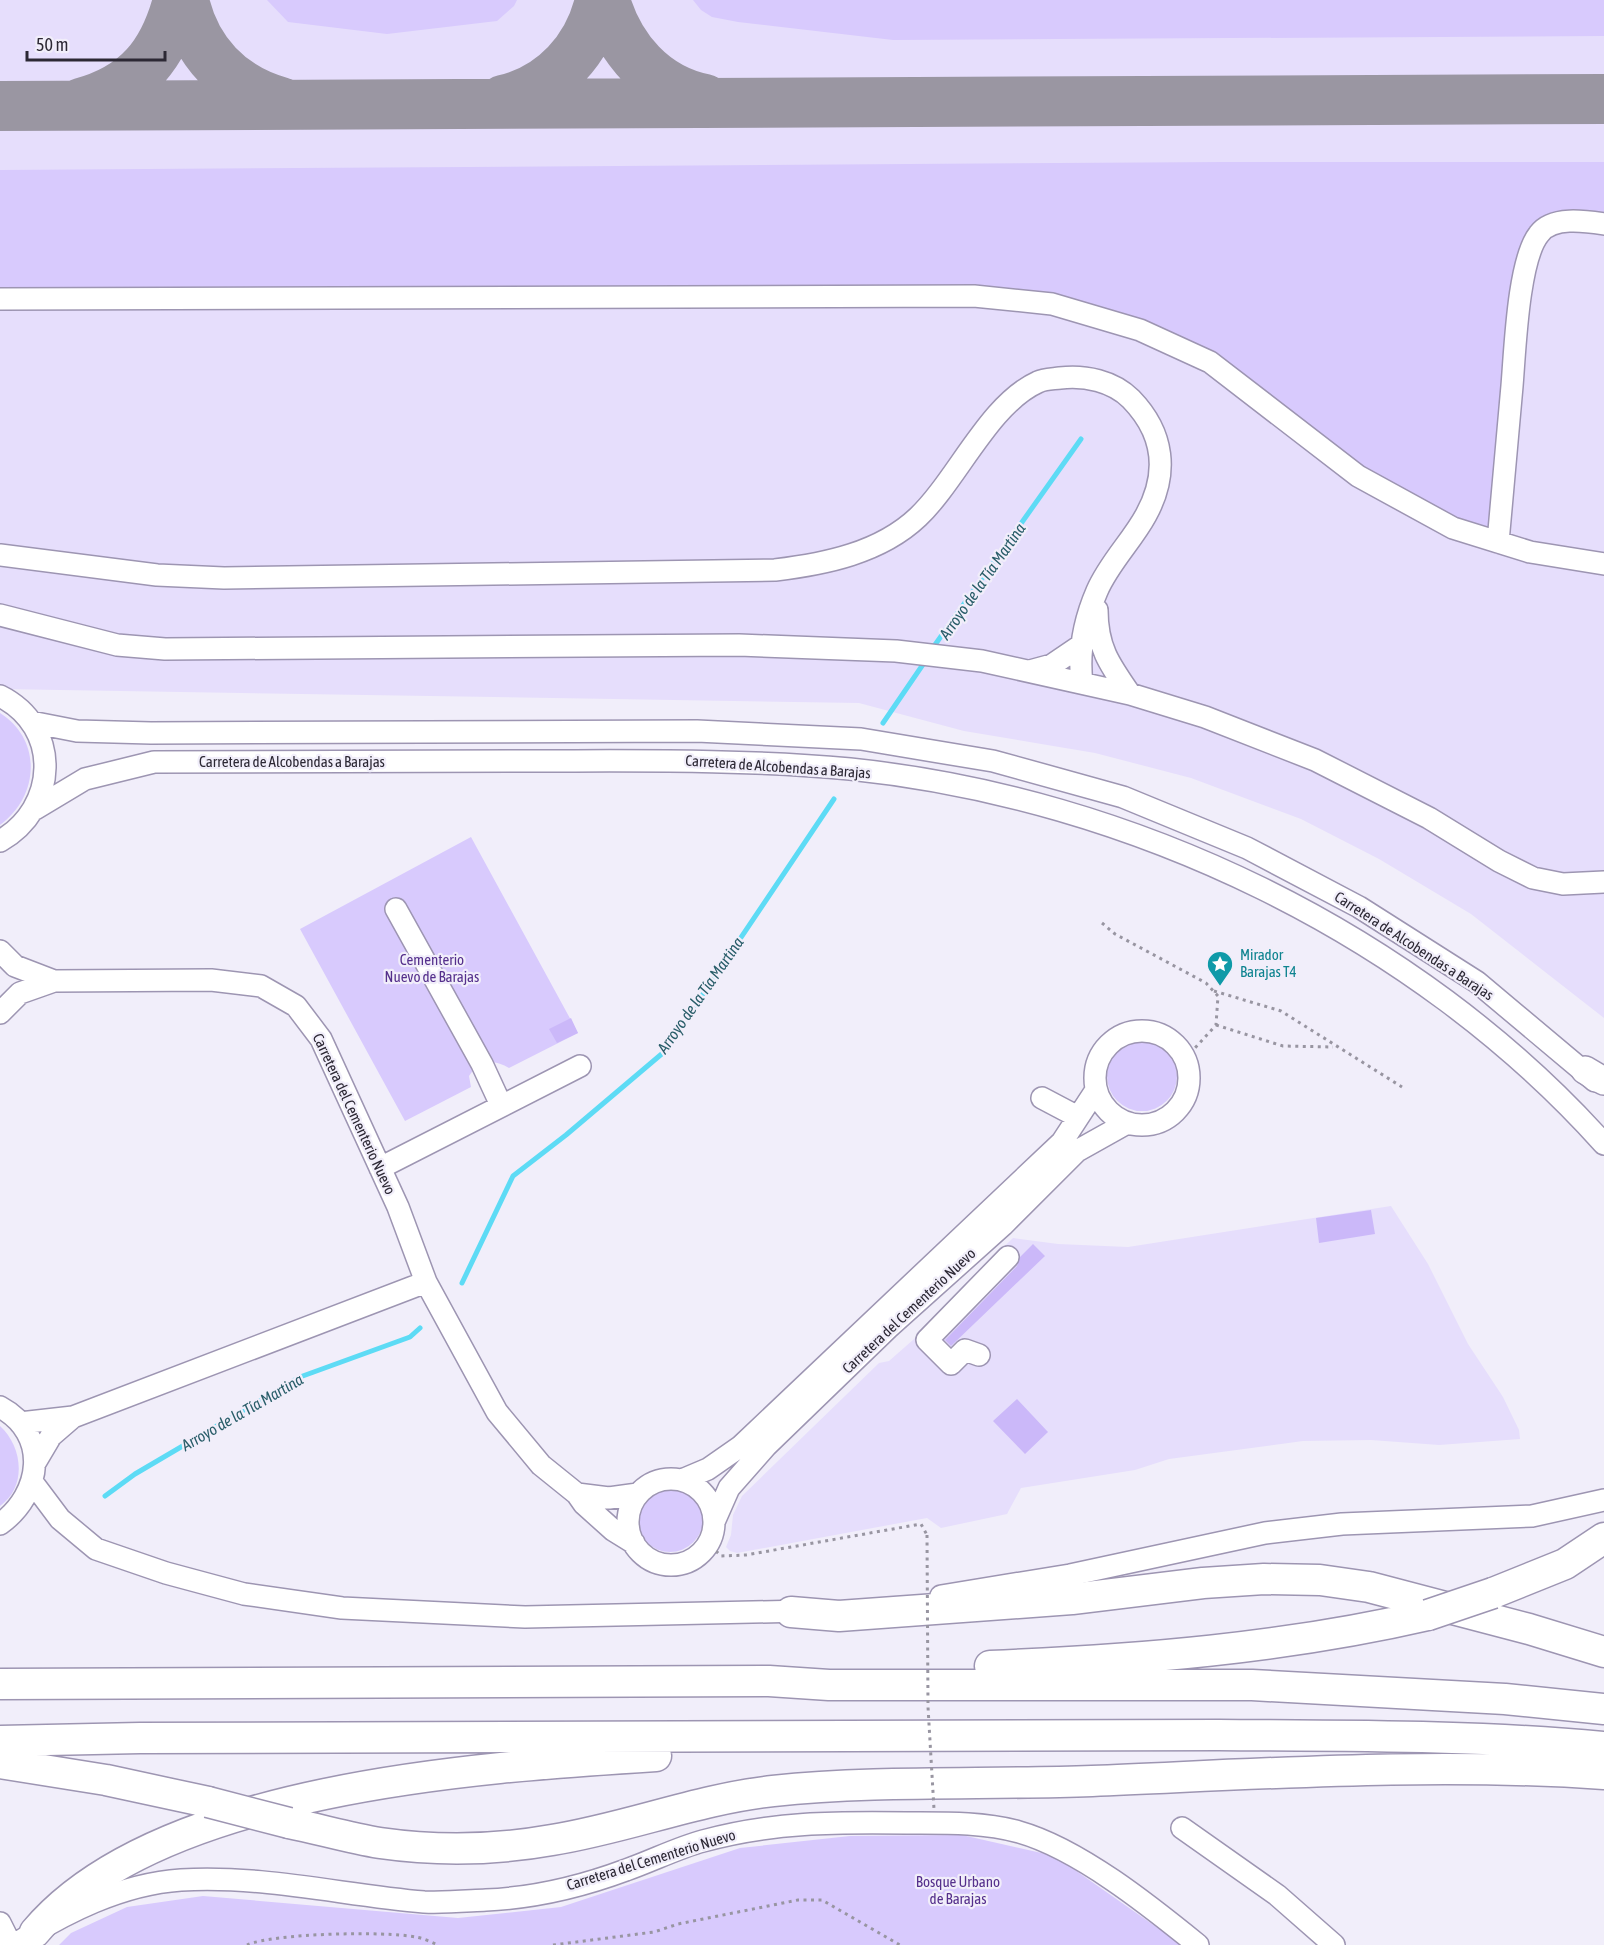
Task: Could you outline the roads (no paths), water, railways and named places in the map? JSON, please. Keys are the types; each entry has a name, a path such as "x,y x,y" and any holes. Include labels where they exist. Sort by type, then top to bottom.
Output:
{"highway":[{"path":"769,1681 830,1672 994,1666 1288,1642 1363,1630 1428,1615 1494,1593 1565,1564 1604,1538"},
{"path":"791,1612 839,1616 1072,1599 1203,1582 1264,1579 1320,1580 1369,1587 1529,1629 1604,1652"},
{"path":"0,1684 769,1681 829,1685 1252,1685 1505,1699 1604,1709"},
{"path":"0,1763 140,1738 915,1738 1219,1735 1396,1737 1547,1742 1604,1747"},
{"path":"20,1941 84,1886 132,1857 209,1825 334,1793 441,1774 548,1763 657,1756 852,1752 915,1738"},
{"path":"0,1742 106,1780 379,1843 434,1848 504,1846 554,1840 714,1801 769,1791 821,1787 996,1784 1333,1770 1604,1774"}],"street":[{"path":"1498,542 1522,285 1530,251 1539,233 1549,226 1568,221 1604,224"},
{"path":"0,299 974,296 1052,304 1140,330 1210,362 1359,476 1453,528 1530,552 1604,564"},
{"path":"0,555 158,575 224,578 775,570 814,565 858,552 889,537 917,518 1014,397 1039,382 1069,377 1091,379 1121,389 1154,429 1160,457 1158,487 1146,515 1112,564 1097,591 1090,644 1098,657 1082,684"},
{"path":"0,615 117,645 165,650 739,645 896,651 982,661 1130,694 1205,717 1315,760 1429,818 1499,861 1533,878 1563,884 1604,882"},
{"path":"1029,672 1052,665 1090,644"},
{"path":"1090,644 1106,660 1130,694"},
{"path":"0,696 18,707 31,722 44,750 45,766 45,780 35,809 7,837 0,860"},
{"name":"Carretera de Alcobendas a Barajas","path":"31,722 77,731 151,733 698,731 861,739 993,761 1123,797 1257,853 1359,907 1477,982 1594,1075 1604,1091"},
{"name":"Carretera de Alcobendas a Barajas","path":"35,809 85,779 154,762 700,760 852,770 985,791 1123,830 1237,877 1348,934 1462,1012 1560,1095 1604,1144"},
{"path":"396,909 482,1064 501,1105"},
{"path":"0,951 15,966 54,981"},
{"name":"Carretera del Cementerio Nuevo","path":"0,1013 20,993 54,981 211,980 261,986 296,1006 321,1039 380,1168 426,1282 497,1412 541,1465 578,1494 584,1504 613,1530 634,1543"},
{"path":"1134,1031 1149,1031 1164,1036 1177,1046 1185,1059 1189,1074 1188,1089 1182,1104 1172,1115 1158,1123 1142,1126 1127,1123 1113,1116 1102,1104 1096,1090 1094,1074 1098,1059 1107,1046 1119,1036 1134,1031"},
{"path":"380,1168 580,1066"},
{"name":"Carretera del Cementerio Nuevo","path":"682,1480 708,1470 741,1446 1062,1142 1096,1090"},
{"path":"1042,1098 1078,1117"},
{"name":"Carretera del Cementerio Nuevo","path":"714,1522 729,1488 766,1446 893,1324 1003,1225 1077,1151 1127,1123"},
{"path":"979,1355 965,1350 951,1364 927,1340 1008,1257"},
{"path":"20,1423 73,1417 426,1282"},
{"path":"0,1407 20,1423 33,1449 34,1473 60,1520 96,1550 166,1573 244,1594 342,1608 525,1617 791,1612 939,1596 1070,1575 1265,1533 1342,1524 1532,1516 1604,1500"},
{"path":"0,1524 14,1514 26,1500 34,1473 51,1436 73,1417"},
{"path":"578,1494 609,1498 638,1494 658,1481 682,1480 695,1486 705,1495 712,1508 714,1522 711,1538 705,1549 694,1558 682,1563 668,1564 654,1561 642,1554 629,1530 628,1516 638,1494"},
{"name":"Carretera del Cementerio Nuevo","path":"20,1941 76,1909 125,1890 179,1880 239,1880 428,1902 490,1900 533,1895 623,1871 700,1842 765,1827 816,1821 952,1823 1018,1832 1081,1860 1161,1915 1198,1945"},
{"path":"1182,1828 1277,1895 1334,1945"},
{"path":"0,1923 20,1941"}],"waterway":[{"name":"Arroyo de la Tía Martina","path":"932,649 1081,439"},
{"name":"Arroyo de la Tía Martina","path":"883,723 926,660"},
{"name":"Arroyo de la Tía Martina","path":"462,1283 513,1176 566,1135 664,1052 834,799"},
{"name":"Arroyo de la Tía Martina","path":"105,1496 135,1474 300,1377 410,1337 420,1328"}],"place":[{"name":"Mirador Barajas T4","path":"1220,987"}],"park label":[{"name":"Cementerio Nuevo de Barajas","path":"432,968"},
{"name":"Bosque Urbano de Barajas","path":"958,1890"}]}
